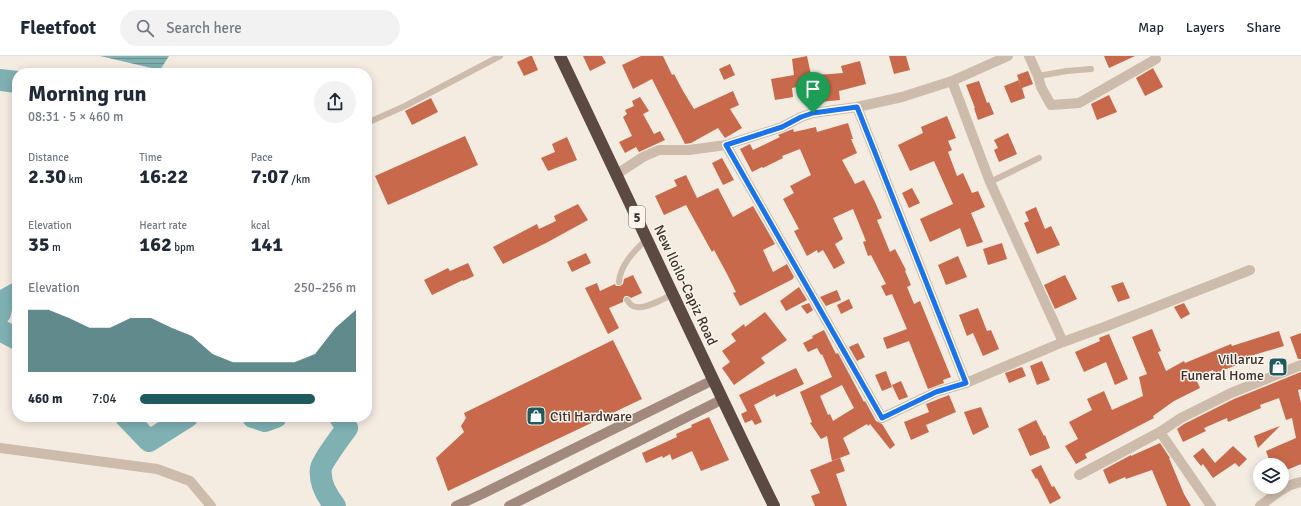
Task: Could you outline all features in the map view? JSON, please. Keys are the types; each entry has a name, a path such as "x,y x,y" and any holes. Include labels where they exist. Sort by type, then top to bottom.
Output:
{"highway":[{"name":"New Iloilo-Capiz Road","path":"560,56 617,174 721,400 774,506"}],"street":[{"path":"617,174 659,150 689,150 726,145 782,127 801,117 813,113 857,107 902,97 952,81 1008,56"},
{"path":"1029,56 1041,87 1051,105 1079,103 1156,59"},
{"path":"952,81 990,182 1063,342"},
{"path":"857,107 966,383"},
{"path":"726,145 882,418 936,392 966,383 1063,342 1250,270"},
{"path":"1080,475 1160,432 1181,418 1231,393 1301,365"},
{"path":"456,506 713,380"},
{"path":"509,506 721,400"},
{"path":"1160,432 1211,506"},
{"path":"0,448 157,469 190,482 211,506"},
{"path":"1260,506 1278,491 1295,483 1301,482"}],"lane":[{"path":"372,121 405,106 500,56"},
{"path":"1038,76 1091,69"},
{"path":"990,182 1039,158"},
{"path":"619,282 621,272 634,252 647,239"},
{"path":"627,300 632,306 639,308 673,294"}],"water":[{"path":"100,56 169,56 161,68 151,68"}],"building":[{"path":"532,56 538,70 524,76 517,62"},
{"path":"583,56 602,56 606,63 590,71"},
{"path":"641,56 663,56 672,75 674,74 694,109 733,91 739,105 730,109 742,128 725,138 718,128 691,143 685,144 652,79 633,89 622,65"},
{"path":"807,56 813,84 792,88 793,97 775,100 771,79 794,75 792,59"},
{"path":"889,56 906,56 910,70 894,74"},
{"path":"1104,56 1135,56 1109,68"},
{"path":"860,61 866,84 839,91 840,100 820,102 817,75 843,73 841,66"},
{"path":"730,64 735,75 724,80 719,69"},
{"path":"1153,68 1163,87 1145,96 1136,78"},
{"path":"1028,71 1033,84 1022,88 1025,98 1011,103 1004,86 1019,80 1017,75"},
{"path":"979,81 987,103 989,102 994,114 978,120 966,85"},
{"path":"1109,95 1117,112 1097,120 1091,104"},
{"path":"640,97 649,111 643,114 654,134 660,131 665,140 639,152 636,147 625,153 619,142 632,136 623,117 627,114 625,110 634,106 632,101"},
{"path":"431,98 438,112 412,125 405,111"},
{"path":"947,116 956,138 948,141 952,150 948,152 957,176 963,173 972,193 978,191 985,207 971,213 983,242 967,247 960,228 930,242 920,219 953,204 934,161 910,171 898,145 923,133 921,127"},
{"path":"848,123 853,139 851,139 857,153 842,160 855,184 864,180 882,218 877,220 890,252 895,249 906,270 905,271 911,285 907,287 914,304 920,301 951,377 943,380 944,383 928,389 909,341 887,349 883,338 907,329 892,294 886,296 881,286 886,284 871,255 868,256 863,242 866,241 853,209 833,218 843,239 835,244 845,263 834,269 823,250 818,253 817,250 807,256 794,231 799,229 783,199 794,193 790,186 811,175 800,149 782,156 783,158 752,172 740,149 750,144 753,150 780,137 778,135 793,129 794,132 816,127 817,132"},
{"path":"1008,133 1017,154 999,162 994,150 998,148 994,140"},
{"path":"465,136 478,165 388,205 375,176"},
{"path":"567,137 577,160 548,171 541,158 555,152 552,144"},
{"path":"722,158 734,180 723,185 712,163"},
{"path":"686,175 697,198 718,188 733,217 753,206 775,244 763,250 773,272 787,264 794,277 793,279 740,306 733,293 736,292 726,272 714,250 712,252 686,205 664,215 655,196 677,186 674,180"},
{"path":"912,188 920,203 909,208 902,193"},
{"path":"578,204 588,220 503,264 493,247 537,224 539,229 556,221 554,216"},
{"path":"1036,207 1045,229 1051,226 1060,245 1037,254 1024,223 1029,221 1025,212"},
{"path":"1002,243 1007,259 988,265 983,249"},
{"path":"586,253 591,263 572,272 567,262"},
{"path":"958,256 967,277 946,285 938,265"},
{"path":"468,263 474,276 432,295 424,280 448,268 450,271"},
{"path":"633,275 642,293 631,298 625,296 623,302 609,308 619,328 608,334 585,288 597,283 600,291 615,284 616,286 620,286 623,284 624,279"},
{"path":"1065,275 1077,299 1055,309 1044,285"},
{"path":"1123,282 1130,298 1118,302 1111,286"},
{"path":"799,287 807,300 786,311 780,301"},
{"path":"837,290 841,300 826,306 820,297"},
{"path":"849,299 853,308 841,314 837,305"},
{"path":"809,303 813,310 807,314 801,306"},
{"path":"1184,303 1190,314 1181,319 1174,307"},
{"path":"978,308 987,331 991,330 999,349 983,356 973,333 967,336 959,315"},
{"path":"765,312 787,340 761,358 765,363 734,385 722,368 730,362 722,351 736,341 731,334 744,324 745,327"},
{"path":"1152,329 1161,351 1158,352 1166,371 1184,361 1185,363 1231,344 1232,346 1279,331 1284,346 1237,360 1239,364 1214,374 1213,370 1195,377 1200,388 1174,401 1153,416 1154,418 1085,454 1087,458 1076,464 1065,446 1078,439 1069,422 1092,410 1087,399 1104,391 1112,410 1143,396 1139,377 1147,374 1132,337"},
{"path":"824,330 864,402 865,401 876,421 882,424 895,445 890,449 870,424 868,426 867,424 843,438 850,454 832,461 827,436 821,439 810,423 812,422 800,392 832,377 822,354 821,355 817,348 808,352 803,343 813,338 812,336","holes":["842,385 854,408 833,421 830,414 828,415 820,396"]},
{"path":"1301,333 1301,359 1298,359 1290,337"},
{"path":"1109,334 1128,379 1115,385 1106,362 1084,372 1075,352 1100,341 1099,338"},
{"name":"Citi Hardware","path":"613,340 642,399 448,491 436,458 464,432 461,426 466,418 464,413"},
{"path":"858,343 865,357 857,361 849,347"},
{"path":"1042,361 1050,380 1037,385 1030,366"},
{"path":"1022,367 1026,376 1009,383 1005,373"},
{"path":"796,368 804,384 776,397 775,394 754,405 762,422 755,425 752,420 745,423 741,414 747,411 739,395"},
{"path":"886,371 892,387 882,391 875,375"},
{"path":"1301,372 1301,389 1298,390 1301,403 1301,464 1289,469 1289,458 1268,458 1266,451 1296,438 1292,418 1286,420 1279,398 1260,405 1261,408 1228,422 1227,418 1204,428 1206,431 1183,442 1177,429 1234,399"},
{"path":"901,381 908,397 899,400 892,385"},
{"path":"949,395 956,412 926,425 929,432 911,440 904,422 929,412 926,404"},
{"path":"981,407 989,427 973,435 964,412"},
{"path":"709,417 729,460 701,471 692,451 672,460 670,454 663,458 662,456 646,463 642,453 677,437 676,434"},
{"path":"1036,420 1044,436 1045,435 1050,448 1030,456 1018,429"},
{"path":"1280,426 1258,448 1254,436"},
{"path":"1160,443 1170,458 1184,494 1191,506 1167,506 1152,470 1126,479 1125,477 1109,484 1103,470 1131,455"},
{"path":"1233,446 1247,459 1239,467 1235,463 1213,478 1203,464 1201,466 1193,456 1203,448 1215,463"},
{"path":"840,458 845,471 836,474 847,506 815,506 811,496 820,493 810,470"},
{"path":"1041,465 1052,487 1054,486 1061,498 1050,504 1037,478 1036,479 1031,470"}],"waterway":[{"path":"0,80 12,81"},
{"path":"0,313 3,301 12,296"},
{"path":"0,330 12,336"},
{"path":"131,422 149,441 179,422"},
{"path":"335,506 322,484 321,468 324,461 347,428 343,422"}],"place":[{"name":"Villaruz Funeral Home","path":"1278,367"},
{"name":"Citi Hardware","path":"536,416"}],"route":[{"path":"857,107 966,383 936,392 882,418 864,389 726,145 782,127 801,117 813,113 857,107"}]}
